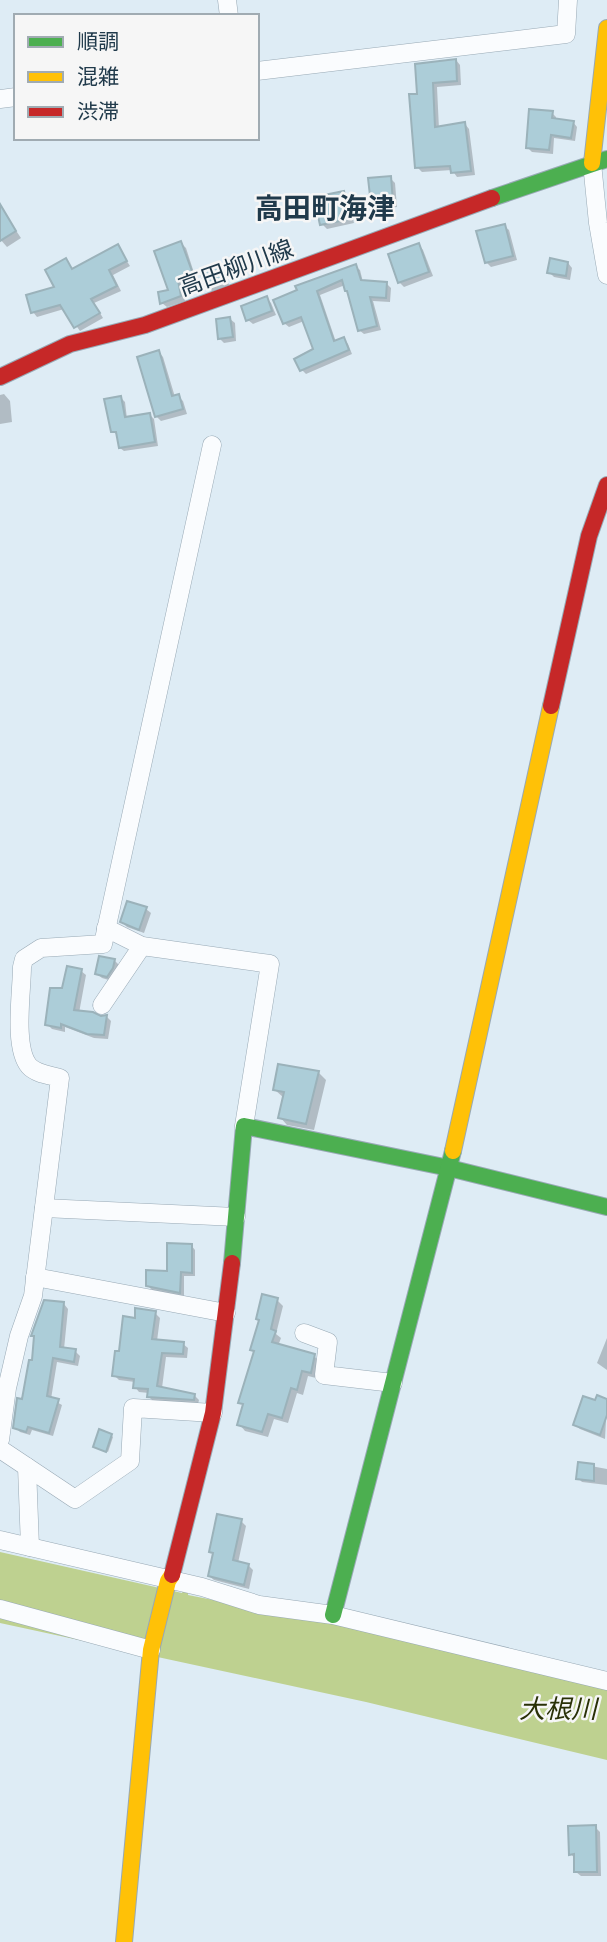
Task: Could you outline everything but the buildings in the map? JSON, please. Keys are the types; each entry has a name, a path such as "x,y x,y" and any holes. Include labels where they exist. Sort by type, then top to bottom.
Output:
{"street":[{"path":"259,71 566,34 568,0"},
{"path":"607,28 598,223 607,275"},
{"name":"高田柳川線","path":"0,377 70,344 145,325 540,180 600,161"},
{"path":"0,1440 7,1388 19,1336 33,1296 60,1078 38,1072 29,1066 23,1054 20,1041 22,967 24,959 41,948 103,944 212,446"},
{"path":"332,1615 449,1168 589,536 607,485"},
{"path":"106,928 142,946 270,964 244,1126 226,1313 213,1413 174,1573 168,1581 151,1650 124,1942"},
{"path":"102,1005 142,946"},
{"path":"244,1126 449,1168 607,1207"},
{"path":"44,1208 236,1217"},
{"path":"35,1277 226,1313"},
{"path":"304,1333 328,1342 324,1375 393,1383"},
{"path":"0,1449 75,1499 130,1461 133,1408 213,1413"},
{"path":"27,1467 30,1547"},
{"path":"0,1540 202,1587 259,1605 332,1615 607,1681"},
{"path":"0,1609 151,1650"}],"water":[{"name":"大根川","path":"0,1552 182,1593 188,1591 188,1595 607,1681 607,1760 366,1702 0,1623"}],"traffic: fast":[{"path":"492,198 607,159"},
{"path":"232,1263 244,1126 449,1168 607,1207"},
{"path":"333,1615 453,1151"}],"traffic: slow":[{"path":"592,163 607,28"},
{"path":"453,1151 551,706"},
{"path":"124,1942 151,1650 168,1581 172,1575"}],"traffic: jam":[{"path":"0,377 70,344 145,325 492,198"},
{"path":"551,706 589,536 607,485"},
{"path":"172,1575 213,1413 232,1263"}],"district":[{"name":"高田町海津","path":"325,208"}]}
